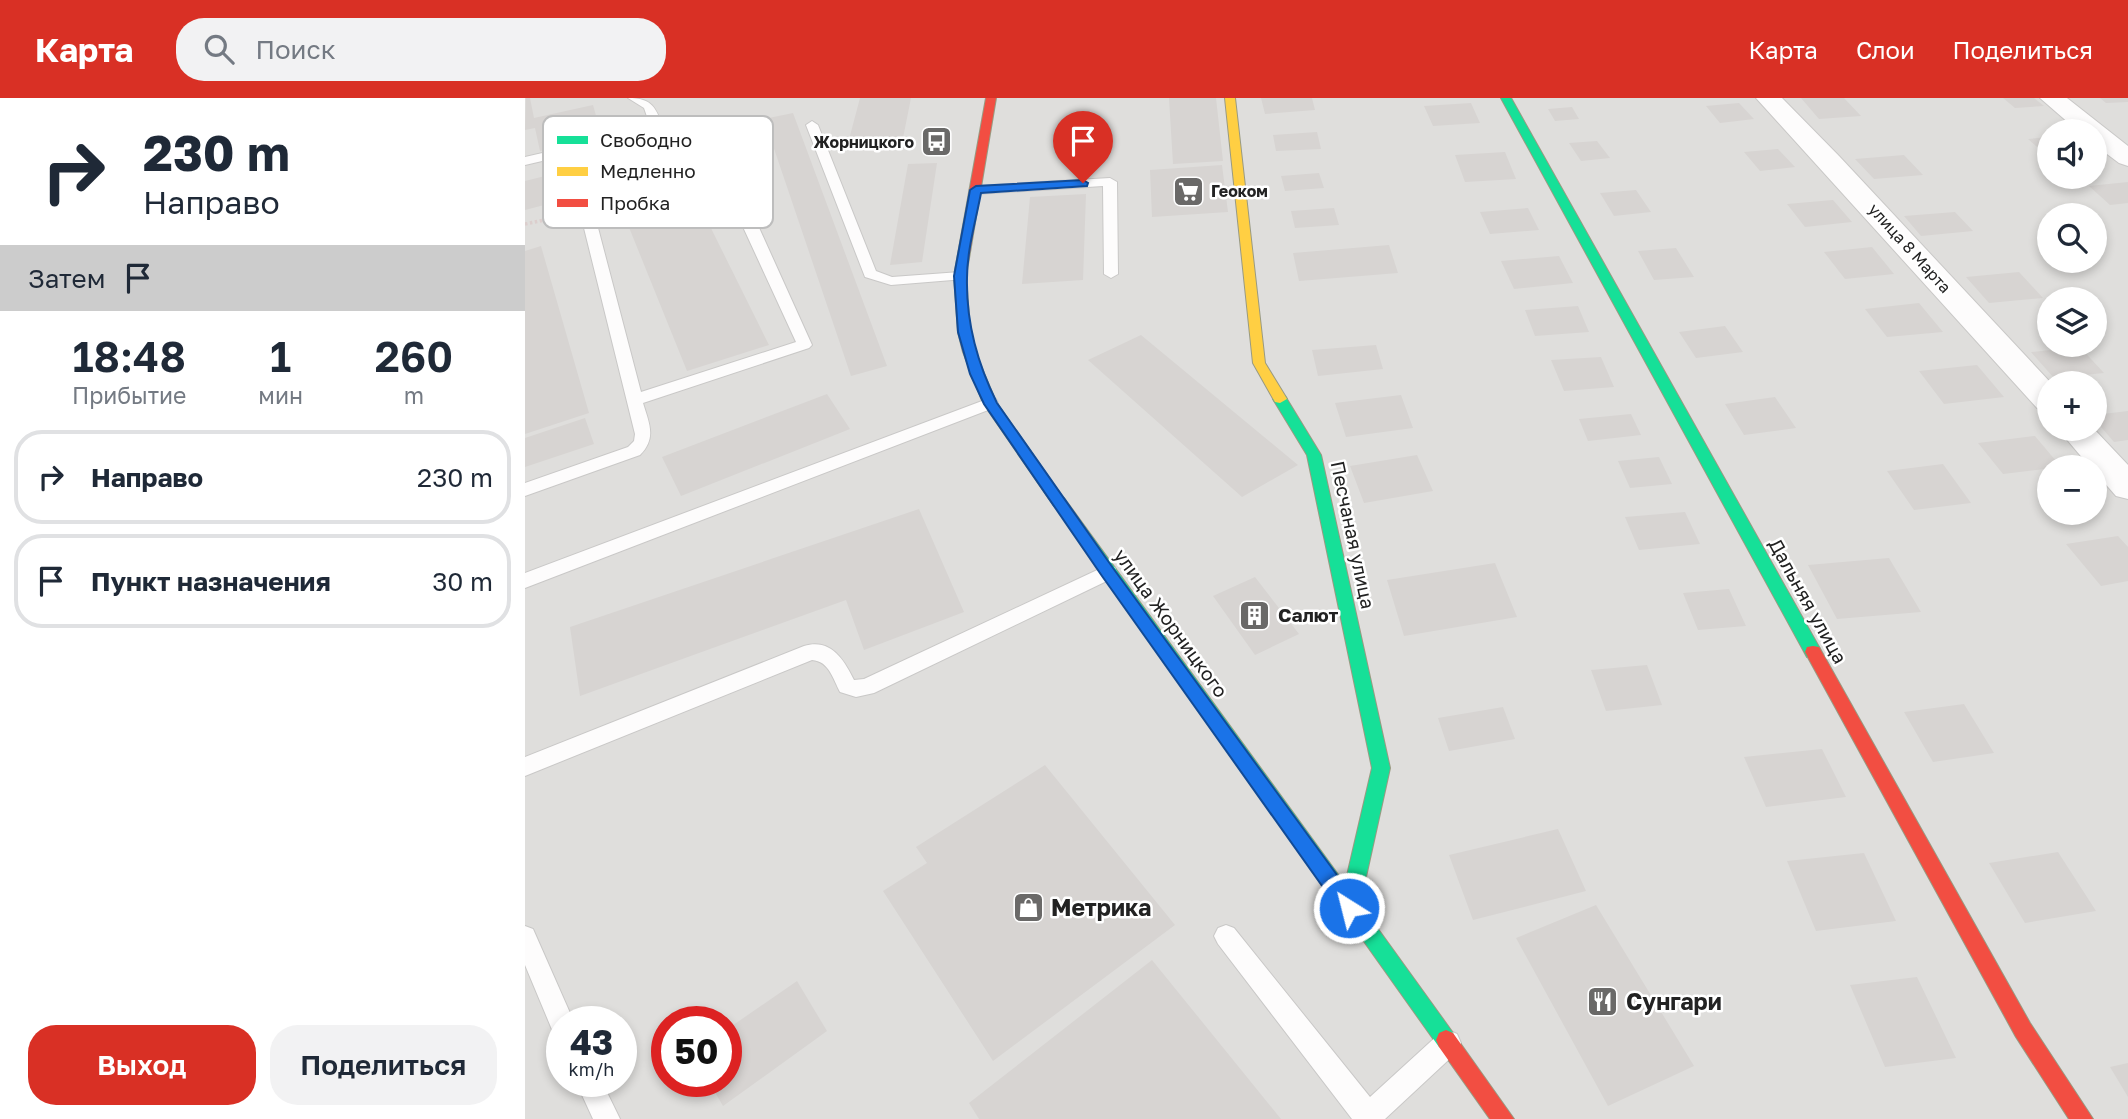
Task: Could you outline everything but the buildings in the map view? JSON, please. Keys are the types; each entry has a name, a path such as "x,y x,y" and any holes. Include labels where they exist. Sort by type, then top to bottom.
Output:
{"street":[{"name":"улица Жорницкого","path":"991,98 960,276 964,332 990,404 1349,908 1503,1119"},
{"name":"Песчаная улица","path":"1230,98 1259,363 1314,455 1381,768 1349,908"},
{"name":"Дальняя улица","path":"1506,98 2016,1018 2082,1119"},
{"name":"улица 8 Марта","path":"1768,98 1830,161 2037,388"},
{"path":"2052,98 2078,119"},
{"path":"2107,142 2128,158"},
{"path":"2086,441 2128,487"}],"lane":[{"path":"634,98 649,106 652,116"},
{"path":"812,125 870,274 891,281 960,276"},
{"path":"525,161 543,157"},
{"path":"976,190 1110,181 1111,274"},
{"path":"525,490 633,451 642,443 643,434 591,228"},
{"path":"634,400 804,345 752,228"},
{"path":"525,581 990,404"},
{"path":"525,767 811,652 823,652 832,657 847,686 856,689 867,687 1108,572"},
{"path":"1226,936 1366,1118 1448,1043"},
{"path":"525,937 555,1006"},
{"path":"596,1097 607,1119"}],"path":[{"path":"525,224 543,219"}],"shaded area":[{"path":"525,98 2128,98 2128,1119 525,1119"}],"traffic: fast":[{"path":"1506,98 1813,652"},
{"path":"1280,399 1314,455 1381,768 1349,908"},
{"path":"1059,502 1446,1040"}],"traffic: slow":[{"path":"1230,98 1259,363 1280,399"}],"traffic: jam":[{"path":"991,98 960,276 964,332 969,352 990,403 1059,502"},
{"path":"1813,652 2023,1030 2082,1119"},
{"path":"1446,1040 1503,1119"}],"place":[{"name":"Жорницкого","path":"937,142"},
{"name":"Геоком","path":"1188,191"},
{"name":"Салют","path":"1255,615"},
{"name":"Метрика","path":"1028,908"},
{"name":"Сунгари","path":"1603,1002"}],"route":[{"path":"1083,183 976,190 960,276 964,332 976,374 990,404 1349,908"}]}
